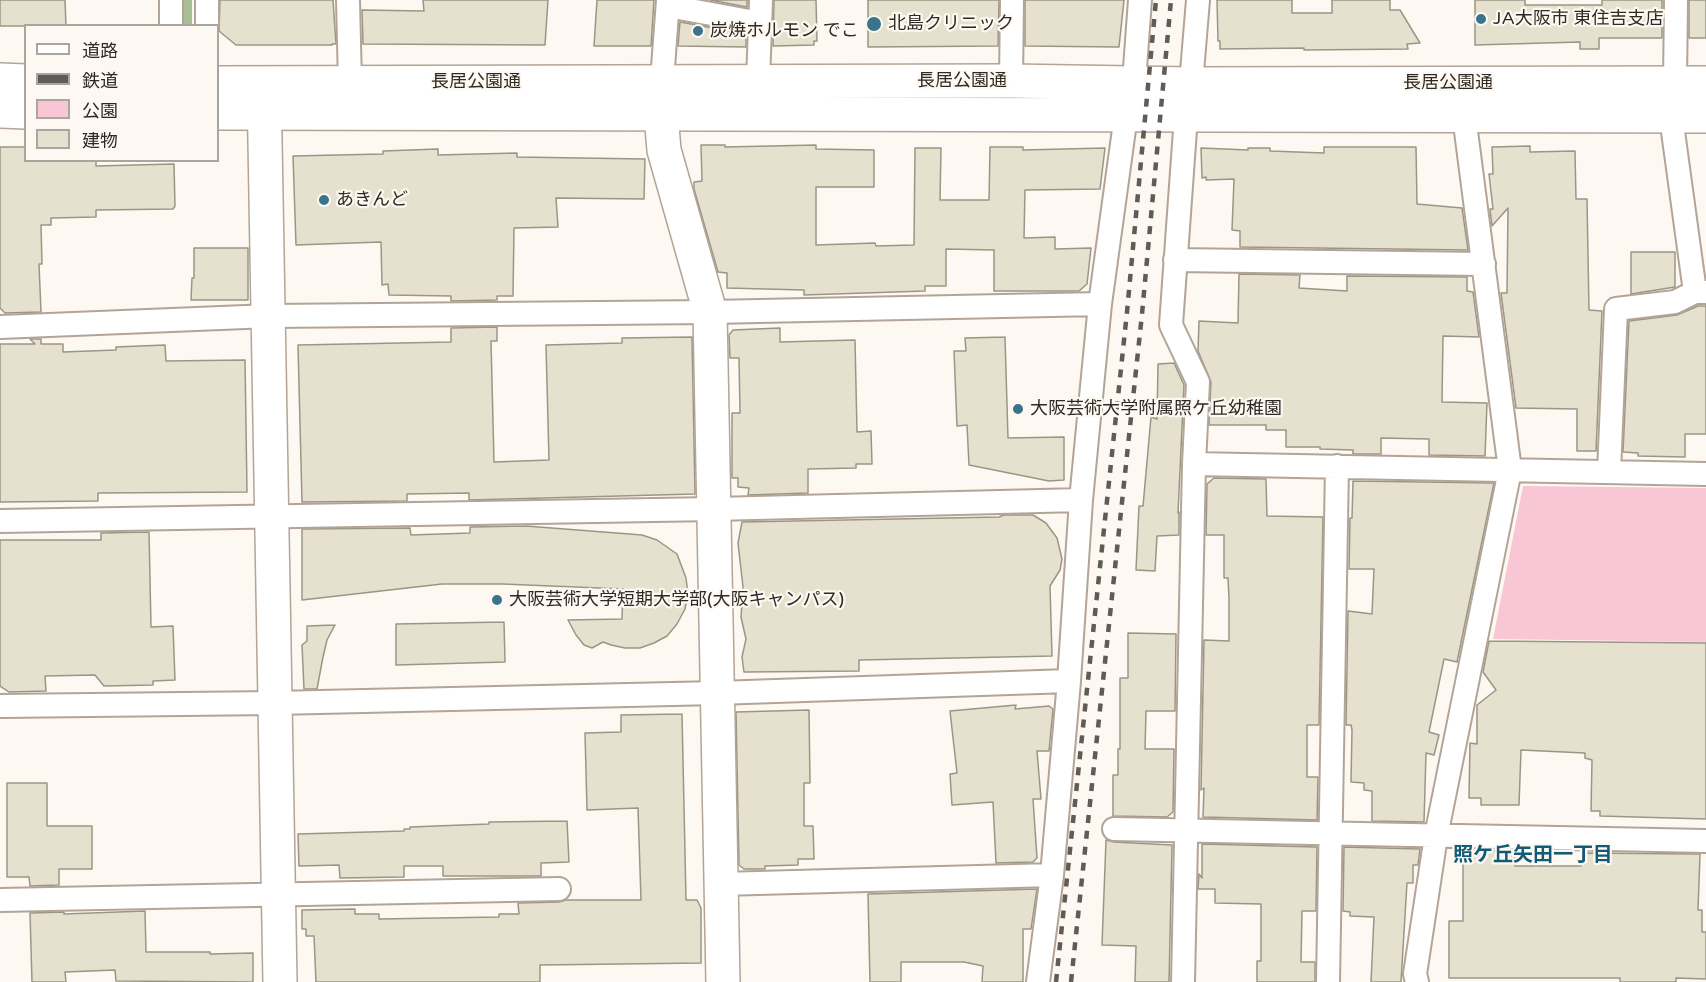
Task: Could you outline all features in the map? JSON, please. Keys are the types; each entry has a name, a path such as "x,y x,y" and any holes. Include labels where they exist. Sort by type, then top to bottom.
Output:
{"main road":[{"path":"0,80 24,81"},
{"path":"662,81 661,115 664,150 710,312 723,982"},
{"name":"長居公園通","path":"219,113 265,98 350,83 1011,81 1191,84 1691,83"},
{"name":"長居公園通","path":"219,83 265,98 661,115 1706,116"},
{"path":"265,98 280,982"},
{"path":"0,111 24,111"}],"street":[{"path":"171,0 171,24"},
{"path":"207,0 207,24"},
{"path":"348,0 350,83"},
{"path":"758,81 761,0"},
{"path":"1011,81 1012,0"},
{"path":"1038,982 1052,874 1100,304 1126,115 1134,82 1140,0"},
{"path":"1183,982 1197,382 1171,325 1186,116 1198,0"},
{"path":"1676,0 1691,83"},
{"path":"662,81 668,3 760,23"},
{"path":"1417,982 1414,974 1436,836 1510,470 1464,116"},
{"path":"1609,472 1616,309 1676,302 1701,292 1671,117"},
{"path":"1175,260 1484,264"},
{"path":"0,327 270,316 710,312 1100,304"},
{"path":"1194,464 1706,474"},
{"path":"1328,982 1337,466"},
{"path":"0,521 1082,500"},
{"path":"0,706 274,703 717,693 1069,681"},
{"path":"1114,829 1706,841"},
{"path":"721,884 1052,874"},
{"path":"0,900 559,889"}],"green space":[{"path":"1523,486 1706,488 1706,642 1493,639"}],"building":[{"path":"0,0 65,0 66,24 0,26"},
{"path":"220,0 333,0 336,44 236,45 219,31"},
{"path":"423,0 548,0 545,45 363,44 362,10 424,11"},
{"path":"597,0 654,0 651,46 594,46"},
{"path":"710,0 747,0 747,7"},
{"path":"774,0 816,0 817,41 814,41 814,45 773,46"},
{"path":"868,0 999,0 998,46 868,47"},
{"path":"1025,0 1124,0 1119,47 1025,46"},
{"path":"1217,0 1292,0 1292,13 1332,13 1332,0 1390,0 1390,10 1400,10 1420,43 1407,44 1408,49 1220,49"},
{"path":"1475,0 1525,0 1525,5 1602,5 1602,0 1662,0 1662,38 1599,38 1599,49 1580,49 1580,42 1475,45"},
{"path":"1689,0 1706,0 1706,38 1689,38"},
{"path":"680,22 746,34 746,47 678,46"},
{"path":"701,145 725,145 725,147 816,145 816,149 874,150 874,187 816,187 816,245 875,243 876,246 914,245 915,148 941,148 940,200 989,200 990,147 1023,147 1023,150 1105,148 1100,189 1025,190 1024,238 1055,237 1055,249 1091,248 1087,284 1079,291 994,291 994,250 946,249 946,286 925,286 925,291 804,295 804,290 727,288 727,273 718,272 694,189 694,182 702,181"},
{"path":"1530,146 1530,152 1575,151 1576,199 1587,199 1589,310 1602,311 1596,451 1577,451 1577,409 1516,408 1501,293 1507,293 1508,208 1492,226 1490,209 1493,209 1489,174 1493,174 1492,147"},
{"path":"0,147 24,147 24,162 96,162 96,166 174,164 175,206 173,209 96,210 96,217 51,218 51,225 41,225 42,264 39,264 41,312 5,313 0,308"},
{"path":"1324,147 1416,147 1417,204 1462,208 1468,250 1240,247 1240,231 1232,230 1234,179 1206,180 1206,177 1202,178 1201,148 1248,150 1248,148 1270,148 1270,151 1324,153"},
{"path":"438,149 438,155 517,153 517,157 645,159 644,199 556,198 558,227 514,228 513,296 497,296 497,300 451,301 451,296 389,295 388,284 382,285 381,242 296,245 293,156 383,154 383,151"},
{"path":"194,248 248,248 248,300 191,300"},
{"path":"1631,252 1675,252 1675,287 1631,294"},
{"path":"1239,274 1300,275 1299,288 1347,291 1347,276 1467,277 1467,291 1473,292 1479,337 1443,336 1442,402 1487,403 1485,456 1429,455 1429,439 1381,438 1381,454 1353,454 1353,450 1320,449 1320,447 1286,447 1286,430 1266,430 1266,425 1209,425 1211,382 1198,351 1199,321 1238,323"},
{"path":"1698,306 1706,306 1706,434 1685,434 1685,457 1638,456 1638,453 1623,452 1629,321 1677,315"},
{"path":"497,327 497,341 491,341 494,462 549,460 546,345 622,343 622,338 692,337 695,494 469,500 469,493 407,494 407,501 302,502 298,345 451,342 451,328"},
{"path":"780,328 780,342 855,340 857,432 871,431 872,464 856,464 856,468 808,469 808,493 748,495 749,488 738,487 738,478 732,478 732,413 740,413 739,358 730,358 729,335 733,330"},
{"path":"1005,337 1008,438 1064,437 1064,480 1049,481 969,465 967,425 957,426 954,351 966,351 965,338"},
{"path":"30,339 41,339 41,344 63,344 63,352 165,345 166,361 245,360 247,492 98,493 98,501 0,502 0,344 35,344"},
{"path":"1174,363 1184,385 1179,535 1157,536 1155,571 1136,570 1139,506 1143,506 1151,417 1157,419 1158,364"},
{"path":"1214,478 1266,479 1267,516 1323,517 1319,725 1307,725 1307,777 1318,777 1317,820 1203,817 1204,788 1201,790 1204,640 1229,641 1228,578 1224,578 1224,535 1206,535 1207,484"},
{"path":"1353,481 1494,483 1457,662 1444,659 1429,732 1439,735 1434,755 1426,753 1424,822 1372,821 1372,791 1364,790 1364,783 1351,782 1352,730 1351,725 1346,725 1348,611 1372,614 1374,569 1349,569"},
{"name":"大阪芸術大学短期大学部(大阪キャンパス)","path":"1033,515 1046,523 1057,538 1062,559 1060,570 1050,586 1052,656 859,660 859,671 744,672 742,657 746,639 741,617 743,587 738,543 742,522 999,517"},
{"path":"526,526 642,535 657,540 677,554 686,578 688,594 685,609 677,624 667,636 640,648 625,648 603,642 592,648 584,645 568,620 622,619 623,589 442,584 302,600 302,529 410,528 411,535 470,533 470,527"},
{"path":"149,532 151,627 173,626 175,680 153,681 153,685 104,686 95,675 45,676 46,691 9,692 0,686 0,540 101,540 101,533"},
{"path":"504,622 505,662 396,665 396,624"},
{"path":"335,625 327,640 317,689 304,689 302,645 307,641 307,626"},
{"path":"1128,633 1176,634 1175,711 1146,711 1145,749 1174,749 1173,812 1167,817 1113,816 1113,775 1118,775 1118,749 1120,749 1120,678 1128,678"},
{"path":"1489,641 1706,643 1706,819 1600,816 1600,811 1591,811 1592,760 1585,758 1585,753 1521,750 1519,805 1481,805 1481,798 1469,798 1470,743 1477,744 1477,705 1496,690 1483,672"},
{"path":"1016,705 1015,709 1049,706 1053,709 1049,751 1037,751 1041,799 1033,799 1037,858 1033,862 996,863 993,802 952,805 950,774 957,773 950,711"},
{"path":"809,710 810,783 804,783 804,826 813,826 814,859 798,859 798,865 744,869 739,865 736,712"},
{"path":"682,714 686,900 697,900 701,908 701,963 540,965 540,982 316,982 314,936 306,936 306,929 302,929 302,910 355,909 355,914 379,914 379,919 499,917 499,914 519,914 518,903 566,900 641,900 638,808 587,810 585,733 621,732 621,715"},
{"path":"7,783 47,783 47,826 92,826 92,869 59,869 59,885 30,886 29,877 7,877"},
{"path":"567,821 569,862 541,863 541,876 443,876 443,866 404,866 404,877 340,878 339,865 299,866 298,834 404,831 410,827 489,824 489,822"},
{"path":"1106,840 1172,845 1169,982 1135,982 1136,946 1102,945"},
{"path":"1202,844 1317,847 1316,911 1302,911 1301,962 1315,962 1315,982 1257,982 1257,961 1261,961 1261,904 1215,903 1215,889 1198,889 1199,874 1202,878"},
{"path":"1344,847 1420,849 1418,865 1413,865 1413,883 1407,883 1401,982 1371,982 1374,917 1350,916 1350,912 1343,911"},
{"path":"1463,851 1515,851 1515,866 1581,866 1581,853 1700,854 1698,910 1702,910 1702,932 1706,932 1706,979 1676,978 1676,982 1620,982 1620,978 1449,978 1449,921 1463,921"},
{"path":"1037,889 1031,929 1023,929 1023,982 982,982 983,966 964,962 901,962 901,982 870,982 868,894"},
{"path":"145,911 146,952 253,953 253,982 116,981 115,970 65,972 66,982 32,982 30,913"}],"waterway":[{"path":"188,0 188,24"}],"railway":[{"path":"1056,982 1127,312 1156,0"},
{"path":"1071,982 1142,314 1171,0"}],"place":[{"name":"JA大阪市 東住吉支店","path":"1481,19"},
{"name":"北島クリニック","path":"874,24"},
{"name":"炭焼ホルモン でこ","path":"698,31"},
{"name":"あきんど","path":"324,200"},
{"name":"大阪芸術大学附属照ケ丘幼稚園","path":"1018,409"},
{"name":"大阪芸術大学短期大学部(大阪キャンパス)","path":"497,600"}],"district":[{"name":"照ケ丘矢田一丁目","path":"1533,856"}]}
